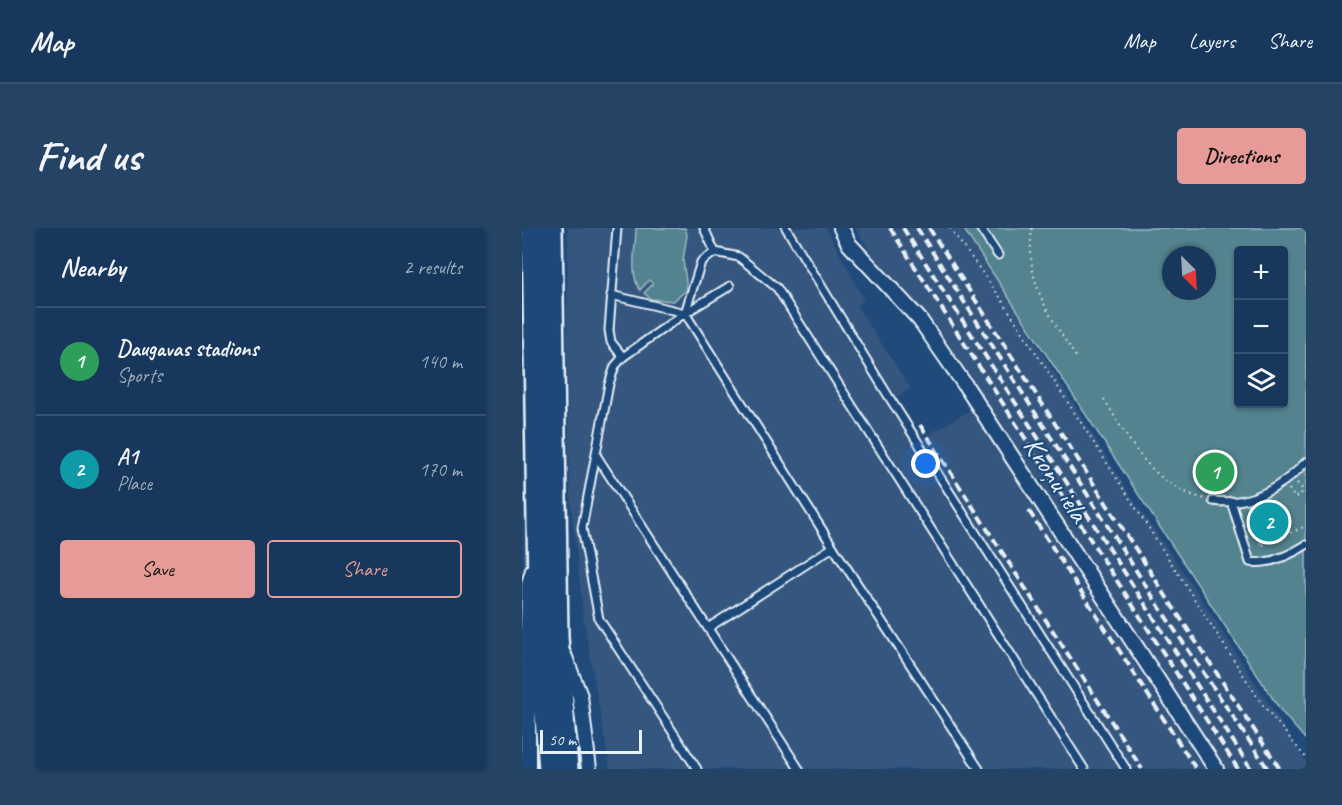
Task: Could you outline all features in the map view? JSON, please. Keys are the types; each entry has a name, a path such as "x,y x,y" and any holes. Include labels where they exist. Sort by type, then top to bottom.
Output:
{"main road":[{"path":"533,228 541,653 550,769"},
{"path":"551,228 557,637 567,769"}],"street":[{"name":"Kroņu iela","path":"841,228 849,244 920,320 1216,769"},
{"path":"528,769 526,697 529,584 538,551"},
{"path":"557,637 580,696 590,769"}],"lane":[{"path":"617,228 611,295 611,342 623,357"},
{"path":"704,228 715,252"},
{"path":"786,228 889,397 1126,769"},
{"path":"980,228 998,255"},
{"path":"685,313 701,262 715,252 739,257 777,288 1084,769"},
{"path":"697,769 599,619 582,528 609,384 615,366 623,357 685,313 730,286"},
{"path":"611,295 685,313 833,547 979,769"},
{"path":"596,455 799,769"},
{"path":"1213,501 1251,499 1283,483 1306,462"},
{"path":"1230,501 1250,562 1261,564 1306,545"},
{"path":"708,628 833,547"}],"path":[{"path":"950,228 1000,297 1263,704 1306,758"},
{"path":"1032,228 1030,261 1035,287 1076,357"},
{"path":"1104,399 1141,459 1151,470 1183,492 1213,501"},
{"path":"1289,489 1295,498 1305,492 1297,483"},
{"path":"1293,486 1298,493"},
{"path":"1272,500 1287,537"},
{"path":"1267,502 1270,510"},
{"path":"1262,504 1265,513 1275,509"},
{"path":"1253,507 1261,546 1287,537 1306,526"}],"shaded area":[{"path":"568,228 826,228 864,299 857,306 911,389 896,397 923,438 972,409 1204,769 610,769 584,622 570,495 567,352"},
{"path":"855,228 962,228 992,272 1130,495 1195,589 1306,762 1306,769 1222,769 1036,478 924,314 903,301"}],"green space":[{"path":"636,228 685,228 687,235 683,260 687,290 673,301 651,299 644,293 653,284 649,280 640,290 634,268"},
{"path":"963,228 1306,228 1306,740 1281,711"}],"railway":[{"path":"890,228 1238,769"},
{"path":"903,228 1251,769"},
{"path":"917,228 1160,608 1268,769"},
{"path":"929,228 1280,769"},
{"path":"920,425 1142,769"},
{"path":"1029,511 1196,769"}],"place":[{"name":"Daugavas stadions","path":"1215,472"},
{"name":"A1","path":"1269,522"}]}
